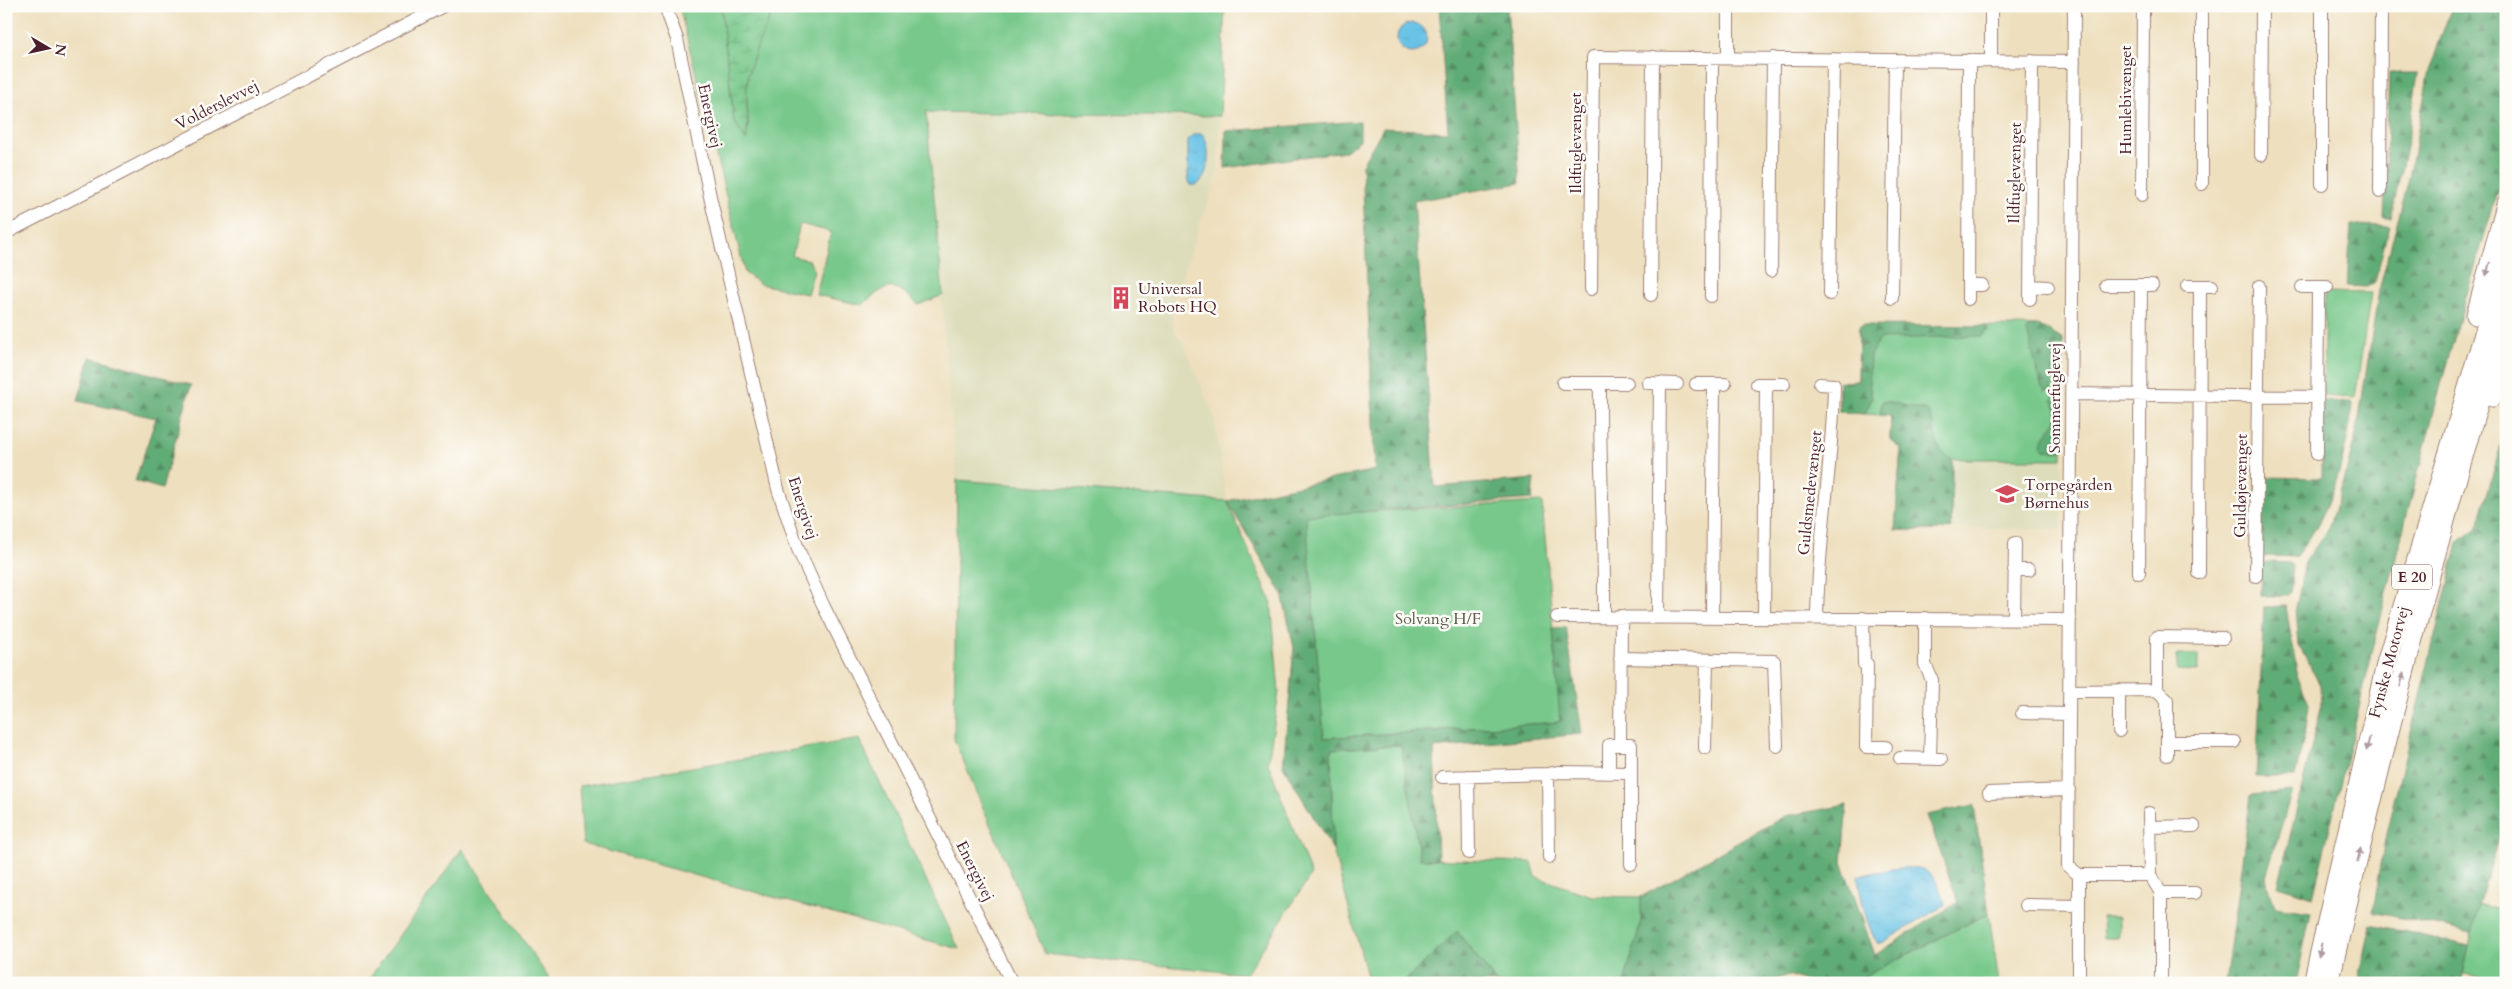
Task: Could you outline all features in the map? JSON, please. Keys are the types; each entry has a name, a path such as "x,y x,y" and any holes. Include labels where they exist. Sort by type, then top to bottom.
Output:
{"highway":[{"path":"2387,660 2406,561 2506,205"},
{"name":"Fynske Motorvej","path":"2313,983 2387,660 2506,260"},
{"name":"Fynske Motorvej","path":"2329,983 2382,757 2421,604 2506,312"},
{"name":"E 20","path":"2421,604 2506,359"}],"street":[{"name":"Volderslevvej","path":"6,233 443,6"},
{"name":"Energivej","path":"665,6 677,39 711,201 778,489 798,549 824,607 1012,983"},
{"path":"1728,6 1728,58"},
{"path":"1990,61 1991,6"},
{"name":"Sommerfuglevej","path":"2074,6 2068,866 2079,875"},
{"name":"Humlebivænget","path":"2142,195 2143,6"},
{"path":"2202,6 2202,184"},
{"path":"2261,155 2262,6"},
{"path":"2322,6 2322,184"},
{"path":"2380,192 2381,6"},
{"name":"Ildfuglevænget","path":"1591,290 1593,57 2074,62"},
{"path":"1651,295 1652,57"},
{"path":"1711,296 1712,58"},
{"path":"1771,271 1773,58"},
{"path":"1830,294 1833,59"},
{"path":"1892,298 1894,60"},
{"path":"1968,299 1969,60"},
{"name":"Ildfuglevænget","path":"2032,61 2030,292 2048,287"},
{"path":"1968,285 1982,285"},
{"path":"2106,285 2146,285 2140,395 2139,573"},
{"path":"2199,574 2200,286"},
{"name":"Guldøjevænget","path":"2256,576 2258,286"},
{"path":"2302,287 2323,287 2317,397 2317,454"},
{"path":"1563,383 1627,383"},
{"path":"1600,383 1599,433 1605,559 1604,616"},
{"path":"1658,616 1654,383 1677,384"},
{"path":"1696,384 1719,384 1712,617"},
{"path":"1764,617 1762,384 1784,384"},
{"name":"Guldsmedevænget","path":"1817,618 1819,548 1833,431 1834,385 1820,384"},
{"path":"2071,394 2317,397"},
{"path":"2014,619 2015,543"},
{"path":"2014,570 2029,570"},
{"path":"1620,745 1621,616"},
{"path":"1557,617 1658,616 2070,620"},
{"path":"1863,618 1864,664 1867,664 1866,747 1886,747"},
{"path":"1900,758 1936,759 1932,680 1925,664 1925,618"},
{"path":"2156,690 2157,637 2223,638"},
{"path":"1620,658 1774,661 1777,746"},
{"path":"1705,748 1707,660"},
{"path":"2119,690 2119,731"},
{"path":"2069,691 2156,690 2167,700 2167,755"},
{"path":"2022,713 2069,714"},
{"path":"2167,742 2234,742"},
{"path":"1609,773 1609,745 1631,745 1631,864"},
{"path":"1442,777 1548,774 1559,772 1631,773"},
{"path":"1548,774 1549,856"},
{"path":"1468,776 1469,853"},
{"path":"1989,793 2069,790"},
{"path":"2149,813 2150,875 2161,893 2161,983"},
{"path":"2150,827 2194,826"},
{"path":"2079,983 2079,875 2150,875"},
{"path":"2161,893 2195,893"},
{"path":"2026,905 2079,906"}],"shaded area":[{"path":"925,112 1220,116 1218,173 1171,307 1174,331 1183,342 1214,417 1227,501 957,480"},
{"name":"Torpegården Børnehus","path":"1952,459 2062,459 2062,529 1951,528"}],"green space":[{"path":"679,6 721,6 734,120 746,140 748,126 747,83 749,73 755,53 775,6 1225,6 1220,116 926,112 943,295 918,305 903,292 896,288 890,288 884,289 862,305 816,295 831,232 800,224 792,256 809,260 814,271 807,294 760,284 745,273"},
{"path":"721,6 775,6 751,63 747,83 748,126 746,141 734,120"},
{"path":"1439,6 1507,6 1520,183 1414,201 1435,487 1534,479 1532,499 1306,516 1324,738 1560,722 1553,628 1566,627 1582,734 1434,748 1438,859 1420,859 1401,745 1331,749 1333,850 1283,766 1294,648 1282,593 1227,501 1375,470 1362,165 1383,128 1448,132"},
{"path":"2452,6 2506,6 2506,162 2444,373 2385,600 2313,897 2278,886 2321,708 2320,685 2299,646 2296,607 2305,562 2328,529 2345,477 2357,430 2379,290 2408,183 2429,71"},
{"path":"2389,73 2418,73 2409,133 2391,218 2384,218"},
{"path":"1360,121 1360,140 1345,151 1225,168 1226,131"},
{"path":"2351,225 2389,226 2375,282 2367,287 2347,286"},
{"path":"2325,292 2371,293 2355,398 2323,396"},
{"path":"1862,325 1987,326 1988,330 1981,336 1880,339 1870,355 1869,382 1872,398 1865,414 1839,412 1839,382 1858,381 1859,327"},
{"path":"2030,326 2040,326 2063,340 2062,344 2052,348 2055,365 2051,390 2045,391 2041,386 2027,331"},
{"path":"2040,326 2063,340 2062,459 1952,459 1951,528 1944,530 1895,530 1901,447 1896,446 1890,439 1891,416 1839,412 1839,382 1858,381 1859,327"},
{"path":"90,357 191,385 162,489 135,481 156,418 78,401"},
{"path":"2055,394 2062,395 2062,451 2044,450 2042,447 2046,434 2056,420 2056,408 2052,399"},
{"path":"1886,401 1927,411 1931,417 1940,450 1952,459 1951,528 1944,530 1895,530 1901,447 1896,446 1890,439 1891,416 1880,415 1882,402"},
{"path":"2322,401 2351,402 2353,405 2346,445 2335,485 2319,523 2295,557 2265,556 2261,553 2262,477 2321,478"},
{"path":"2506,426 2506,818 2478,905 2472,933 2373,912 2386,833 2458,542 2478,527"},
{"path":"957,480 1227,501 1271,601 1279,692 1268,763 1311,875 1246,974 1045,954 954,739"},
{"name":"Solvang H/F","path":"1542,502 1561,722 1324,738 1305,515"},
{"path":"2266,562 2290,563 2293,566 2290,593 2286,596 2260,596 2261,565"},
{"path":"2286,606 2298,678 2309,704 2306,729 2295,777 2256,777 2264,607"},
{"path":"2177,655 2198,655 2198,671 2177,670"},
{"path":"859,739 959,949 583,844 579,786"},
{"path":"1402,745 1420,859 1532,862 1536,877 1592,896 1641,897 1641,921 1624,983 1497,983 1457,932 1403,983 1369,983 1333,850 1331,749"},
{"path":"2292,791 2266,877 2275,907 2311,912 2296,983 2225,983 2251,795"},
{"path":"1847,805 1842,862 1875,955 1958,902 1927,815 1974,805 1989,913 1851,983 1811,983 1788,975 1769,983 1624,983 1641,921 1641,897 1785,816"},
{"path":"462,849 552,983 366,983"},
{"path":"2478,905 2506,909 2506,980 2463,974"},
{"path":"1989,913 1999,983 1851,983"},
{"path":"2102,917 2119,917 2119,938 2103,938"},
{"path":"2371,924 2469,946 2461,983 2358,983"},
{"path":"1457,931 1497,983 1403,983"}],"water":[{"path":"1412,23 1423,27 1427,38 1423,49 1412,53 1401,49 1397,38 1401,27"},
{"path":"1195,134 1202,134 1205,139 1208,156 1202,180 1197,184 1191,185 1188,179 1188,140"},
{"path":"1898,868 1922,869 1931,875 1938,884 1945,905 1878,945 1865,912 1858,876"}],"place":[{"name":"Universal Robots HQ","path":"1121,298"},
{"name":"Torpegården Børnehus","path":"2007,494"}]}
